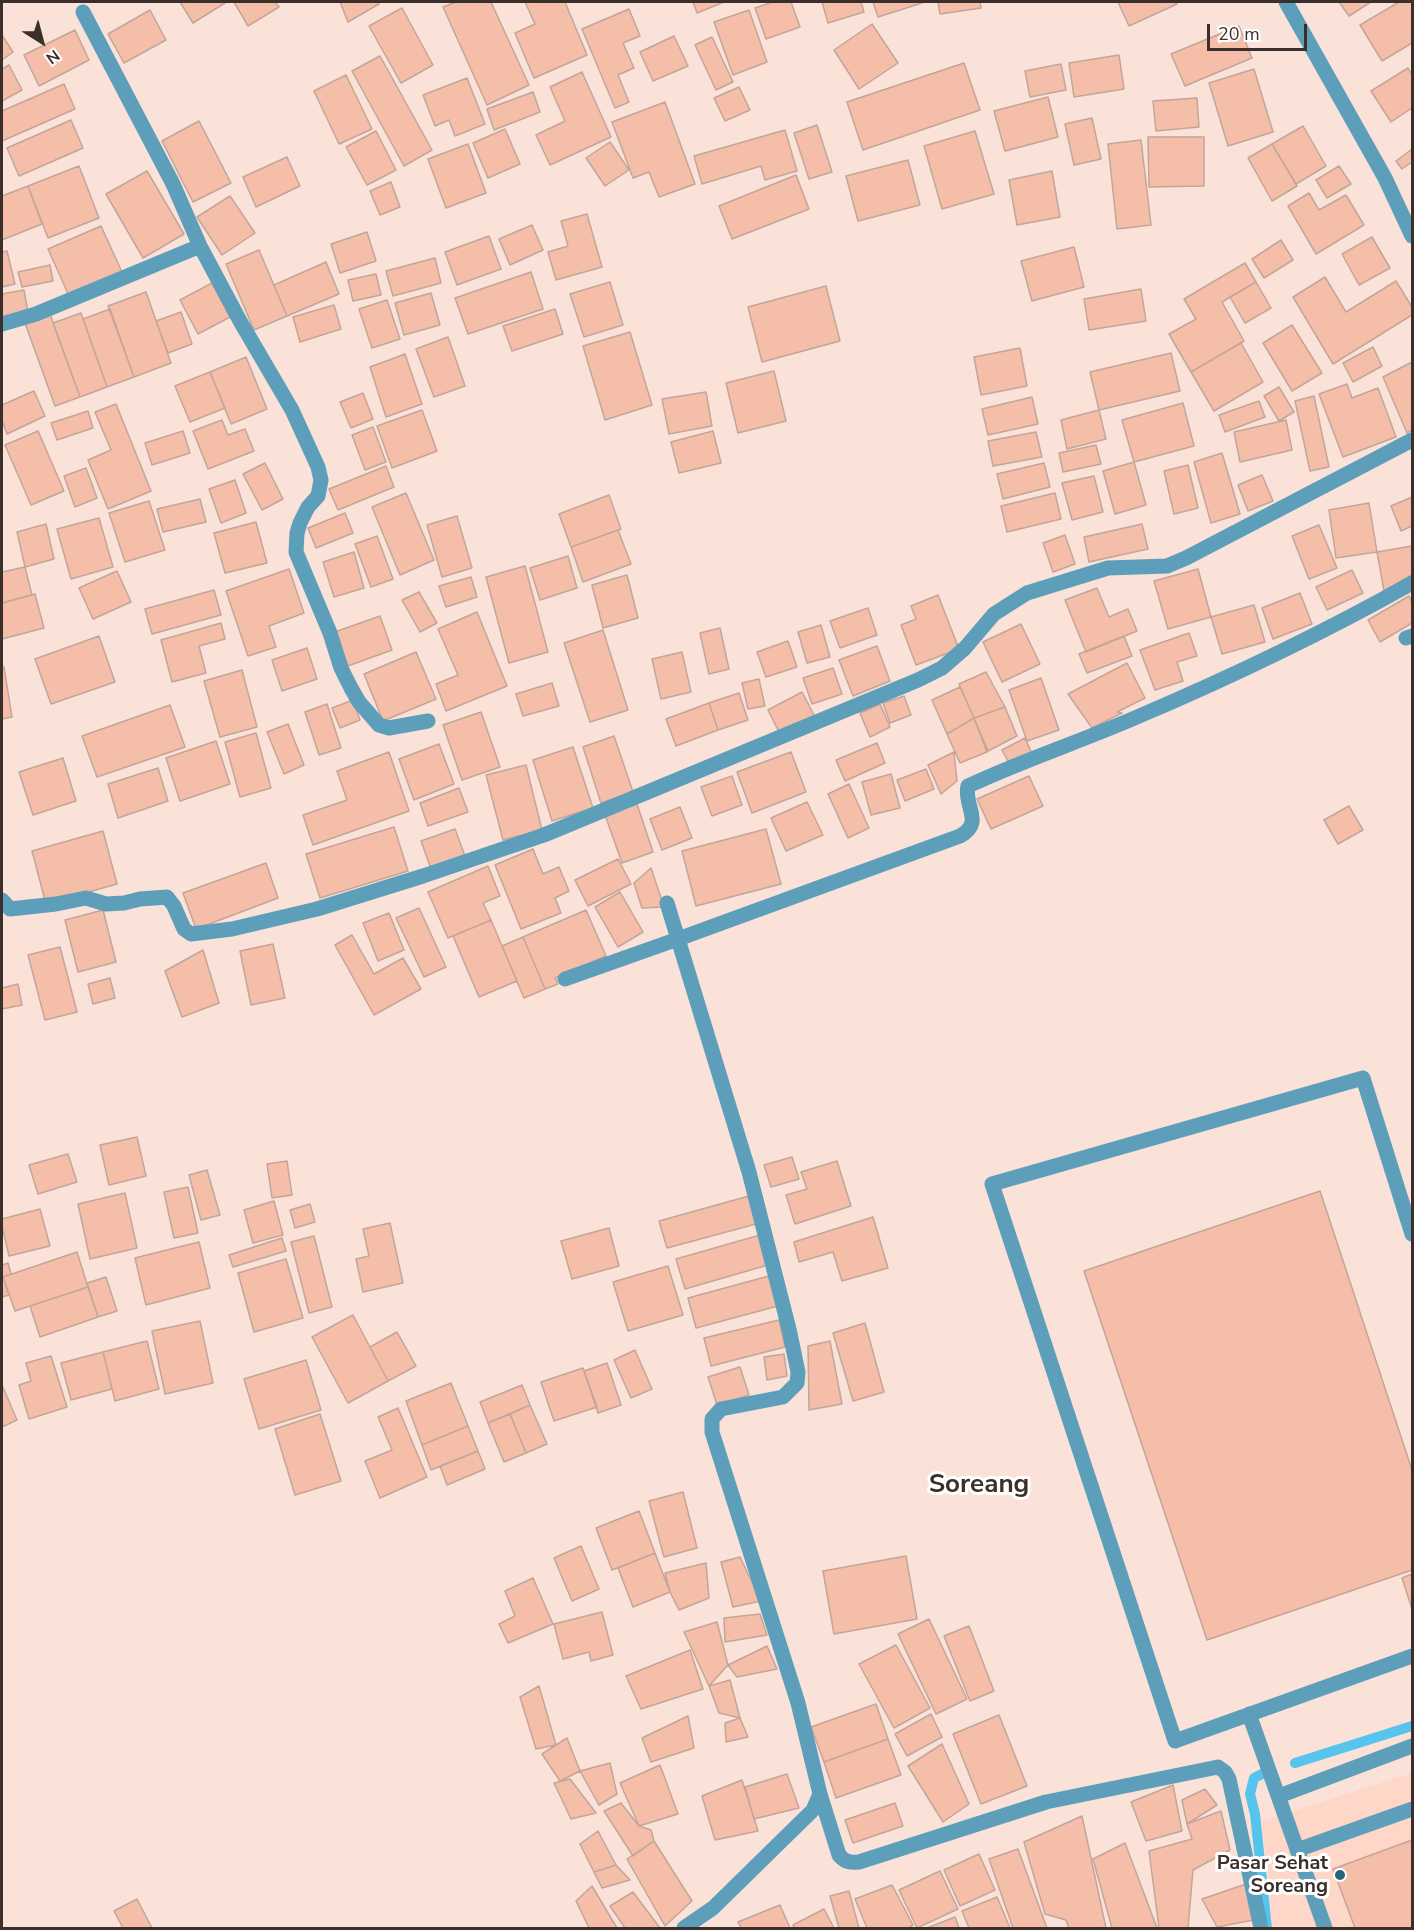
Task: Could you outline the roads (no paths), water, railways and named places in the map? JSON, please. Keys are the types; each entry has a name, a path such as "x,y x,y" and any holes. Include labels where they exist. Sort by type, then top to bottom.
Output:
{"street":[{"path":"1286,2 1385,178 1413,236"},
{"path":"83,12 173,184 200,246 240,321 292,410 318,467 321,480 318,496 308,507 300,523 296,552 330,633 341,668 359,702 380,725 389,728 428,721"},
{"path":"2,324 36,314 200,246"},
{"path":"2,900 10,909 86,898 106,904 167,897 174,906 184,929 191,934 198,934 232,929 317,909 423,876 544,835 918,680 942,668 965,648 994,614 1027,593 1108,568 1167,566 1413,440"},
{"path":"565,979 967,833 971,827 973,814 966,794 968,786 1136,718 1269,658 1413,583"},
{"path":"667,903 749,1172 798,1372 797,1383 783,1397 721,1409 712,1419 712,1432 798,1703 820,1794 839,1854 843,1860 851,1863 859,1862 1046,1802 1218,1767 1226,1772 1229,1779 1261,1929"},
{"path":"1413,1234 1363,1078 992,1184 1174,1741 1413,1656"},
{"path":"1249,1714 1324,1929"},
{"path":"1279,1796 1413,1746"},
{"path":"684,1929 713,1908 813,1810 820,1794"},
{"path":"1297,1850 1413,1809"}],"waterway":[{"path":"1295,1763 1412,1726"},
{"path":"1262,1774 1254,1778 1250,1794 1255,1814 1267,1928"}],"place":[{"name":"Pasar Sehat Soreang","path":"1340,1875"}],"district":[{"name":"Soreang","path":"979,1486"}]}
